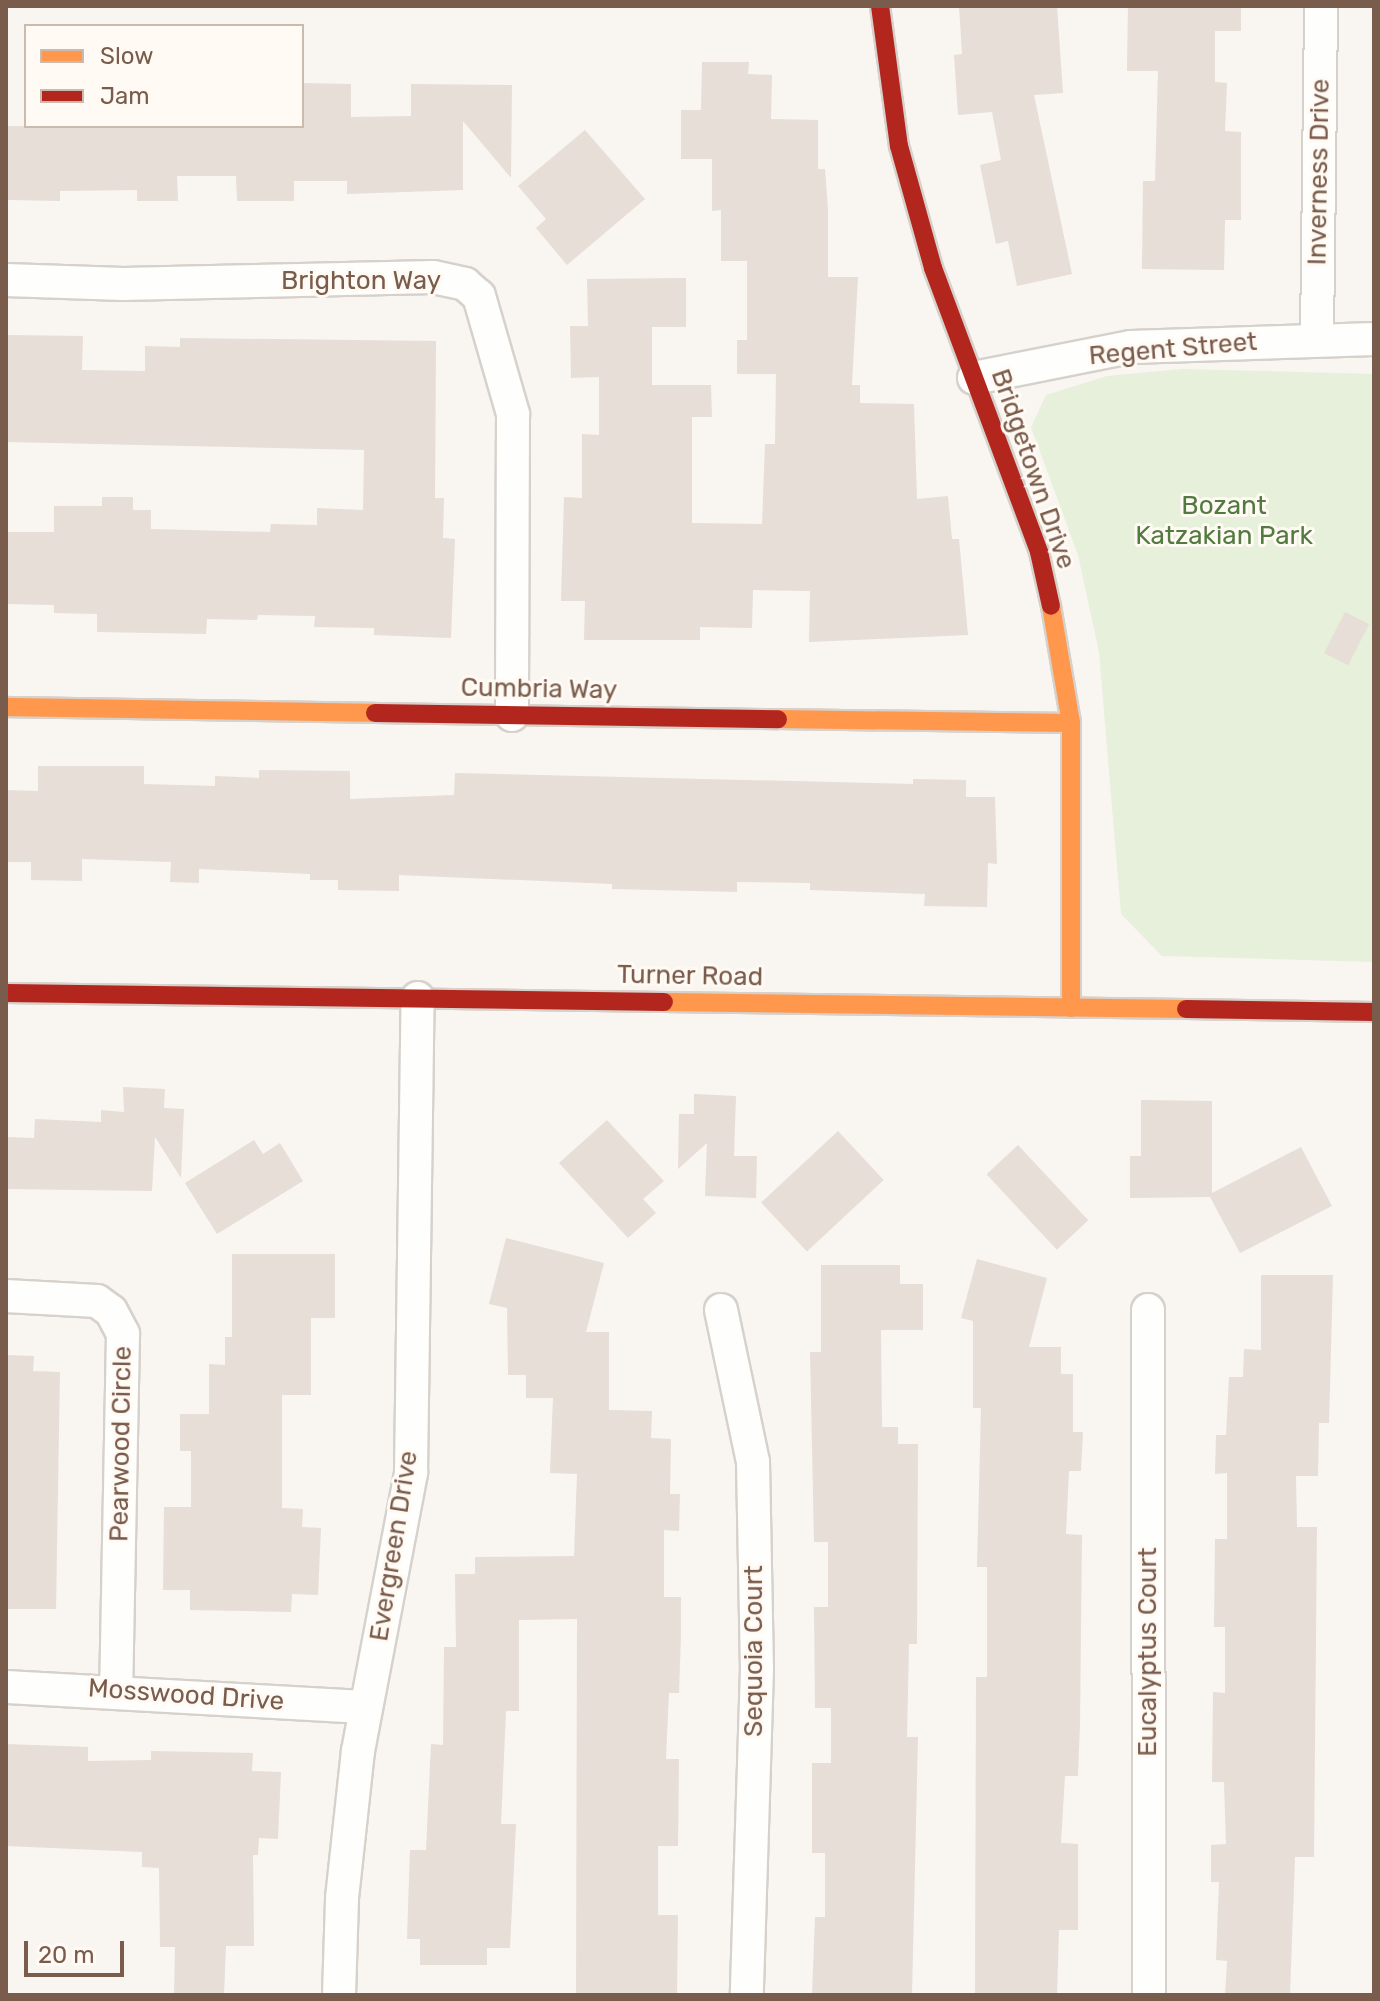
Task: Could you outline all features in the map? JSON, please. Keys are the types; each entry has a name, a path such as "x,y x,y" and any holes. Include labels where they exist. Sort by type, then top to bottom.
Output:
{"street":[{"name":"Bridgetown Drive","path":"880,6 899,146 933,268 1039,552 1071,723 1071,1008"},
{"name":"Inverness Drive","path":"1317,337 1321,6"},
{"name":"Brighton Way","path":"6,280 123,284 433,277 465,284 479,296 513,414 512,715"},
{"name":"Regent Street","path":"974,378 1131,347 1317,337 1374,339"},
{"name":"Cumbria Way","path":"6,707 1071,723"},
{"name":"Turner Road","path":"6,993 1374,1012"},
{"name":"Evergreen Drive","path":"339,1995 342,1898 365,1707 411,1472 418,998"},
{"name":"Pearwood Circle","path":"6,1296 97,1301 111,1311 123,1334 116,1689"},
{"name":"Sequoia Court","path":"721,1310 753,1462 757,1669 747,1995"},
{"name":"Eucalyptus Court","path":"1148,1310 1149,1995"},
{"name":"Mosswood Drive","path":"6,1687 116,1689 365,1707"}],"green space":[{"name":"Bozant Katzakian Park","path":"1182,369 1374,374 1374,962 1162,956 1121,914 1099,652 1078,555 1031,427 1046,395 1107,376"}],"building":[{"path":"959,6 1057,6 1063,93 1034,95 1072,274 1017,286 1008,241 996,244 980,165 1001,160 992,112 958,115 954,55 962,54"},
{"path":"1128,6 1241,6 1241,31 1215,31 1215,82 1227,83 1225,131 1241,132 1241,220 1225,220 1224,270 1142,269 1143,181 1155,181 1158,71 1127,71"},
{"path":"702,62 749,62 748,74 772,75 771,119 818,120 818,169 825,169 828,210 828,277 858,277 852,385 860,385 860,403 914,404 917,499 948,496 952,539 959,539 968,635 809,642 810,591 753,590 752,628 700,627 700,640 584,640 585,601 561,601 564,497 582,498 582,434 599,435 599,377 571,378 570,326 588,326 587,279 686,278 686,327 652,327 652,385 711,385 712,417 692,417 692,523 762,524 765,444 775,444 776,374 737,374 737,340 747,340 747,261 721,261 721,210 712,211 712,159 681,159 681,110 701,110"},
{"path":"304,83 351,84 351,117 411,116 411,84 512,85 511,178 463,121 463,190 347,194 347,181 294,181 294,201 237,201 236,176 177,176 178,201 137,201 137,190 60,191 60,201 8,200 6,126 304,128"},
{"path":"585,130 645,199 567,265 536,228 546,219 518,186"},
{"path":"6,335 83,336 82,370 145,371 145,346 180,347 180,338 436,341 435,498 444,498 443,538 455,539 451,638 374,635 374,628 314,627 315,616 258,615 257,620 207,619 206,634 97,632 97,614 54,613 54,605 6,604 6,532 54,532 54,506 102,506 102,497 133,497 133,510 151,510 151,529 270,532 271,524 317,525 317,508 363,510 364,450 6,442"},
{"path":"1345,612 1369,624 1348,665 1324,653"},
{"path":"38,766 144,766 144,784 215,786 215,776 259,778 259,770 350,771 350,799 454,795 455,773 913,784 913,779 966,780 966,797 995,797 997,864 988,863 987,907 924,906 925,894 810,890 810,883 737,882 737,892 612,889 612,884 399,875 399,891 338,890 338,880 310,880 310,874 199,869 199,883 170,882 171,862 82,859 82,881 31,880 31,862 6,862 6,790 38,791"},
{"path":"123,1087 165,1089 164,1108 184,1109 181,1178 155,1137 152,1191 6,1189 6,1137 34,1138 35,1119 101,1122 101,1110 124,1112"},
{"path":"694,1094 736,1096 734,1156 757,1156 756,1198 705,1196 707,1143 678,1169 679,1114 694,1114"},
{"path":"1141,1100 1212,1101 1212,1193 1301,1147 1332,1206 1240,1253 1210,1197 1130,1198 1130,1156 1141,1156"},
{"path":"607,1120 664,1181 643,1199 656,1213 628,1238 559,1163"},
{"path":"838,1131 884,1180 807,1252 761,1203"},
{"path":"254,1140 263,1154 280,1143 303,1181 217,1234 185,1183"},
{"path":"1018,1145 1088,1220 1057,1250 987,1174"},
{"path":"506,1238 604,1263 586,1332 609,1332 609,1410 652,1411 651,1438 671,1439 670,1494 680,1494 679,1531 664,1530 664,1597 681,1597 681,1635 679,1693 669,1693 666,1759 679,1759 678,1846 658,1846 658,1915 678,1915 677,1995 576,1995 577,1619 519,1620 519,1711 506,1711 501,1824 516,1824 510,1948 487,1948 487,1965 420,1965 420,1939 407,1939 410,1850 426,1850 431,1744 443,1745 444,1647 456,1647 455,1574 475,1574 475,1557 574,1556 577,1474 550,1473 553,1398 526,1398 526,1375 508,1375 507,1308 489,1304"},
{"path":"232,1254 335,1254 335,1318 311,1318 311,1395 282,1395 282,1508 303,1509 302,1527 321,1528 318,1595 292,1594 291,1612 190,1610 190,1590 163,1590 164,1507 191,1507 191,1451 180,1451 180,1414 209,1414 209,1364 225,1365 225,1337 232,1337"},
{"path":"977,1259 1047,1278 1029,1347 1061,1347 1061,1374 1073,1374 1073,1432 1083,1432 1081,1471 1069,1471 1066,1534 1082,1535 1078,1776 1065,1776 1061,1843 1078,1844 1078,1930 1059,1930 1057,1995 975,1995 976,1677 987,1677 987,1567 977,1567 981,1408 973,1408 973,1321 961,1318"},
{"path":"821,1265 900,1265 900,1284 923,1284 923,1330 881,1330 882,1427 898,1427 898,1444 918,1444 917,1644 909,1644 907,1737 918,1737 912,1995 812,1995 815,1917 825,1917 825,1853 812,1853 812,1763 831,1763 831,1708 815,1708 814,1607 828,1607 828,1542 814,1542 810,1352 821,1352"},
{"path":"1261,1275 1333,1275 1329,1423 1319,1423 1318,1476 1296,1476 1297,1527 1317,1527 1314,1857 1295,1857 1290,1995 1225,1995 1227,1961 1216,1960 1219,1882 1211,1882 1211,1845 1226,1844 1224,1782 1212,1782 1213,1692 1225,1693 1225,1627 1214,1627 1215,1539 1227,1539 1227,1473 1215,1474 1216,1435 1226,1435 1229,1377 1243,1377 1244,1349 1261,1350"},
{"path":"6,1355 34,1356 33,1371 60,1372 56,1609 6,1609"},
{"path":"6,1744 88,1747 88,1761 151,1760 151,1751 253,1753 252,1771 281,1772 278,1839 259,1838 258,1855 253,1855 254,1946 226,1946 224,1995 174,1995 175,1947 160,1947 159,1868 142,1867 142,1852 6,1846"}],"traffic: slow":[{"path":"1051,606 1071,723 1071,1008"},
{"path":"6,707 375,713"},
{"path":"778,719 1071,723"},
{"path":"664,1002 1186,1009"}],"traffic: jam":[{"path":"880,6 899,146 933,268 1039,552 1051,606"},
{"path":"375,713 778,719"},
{"path":"6,993 664,1002"},
{"path":"1186,1009 1374,1012"}]}
